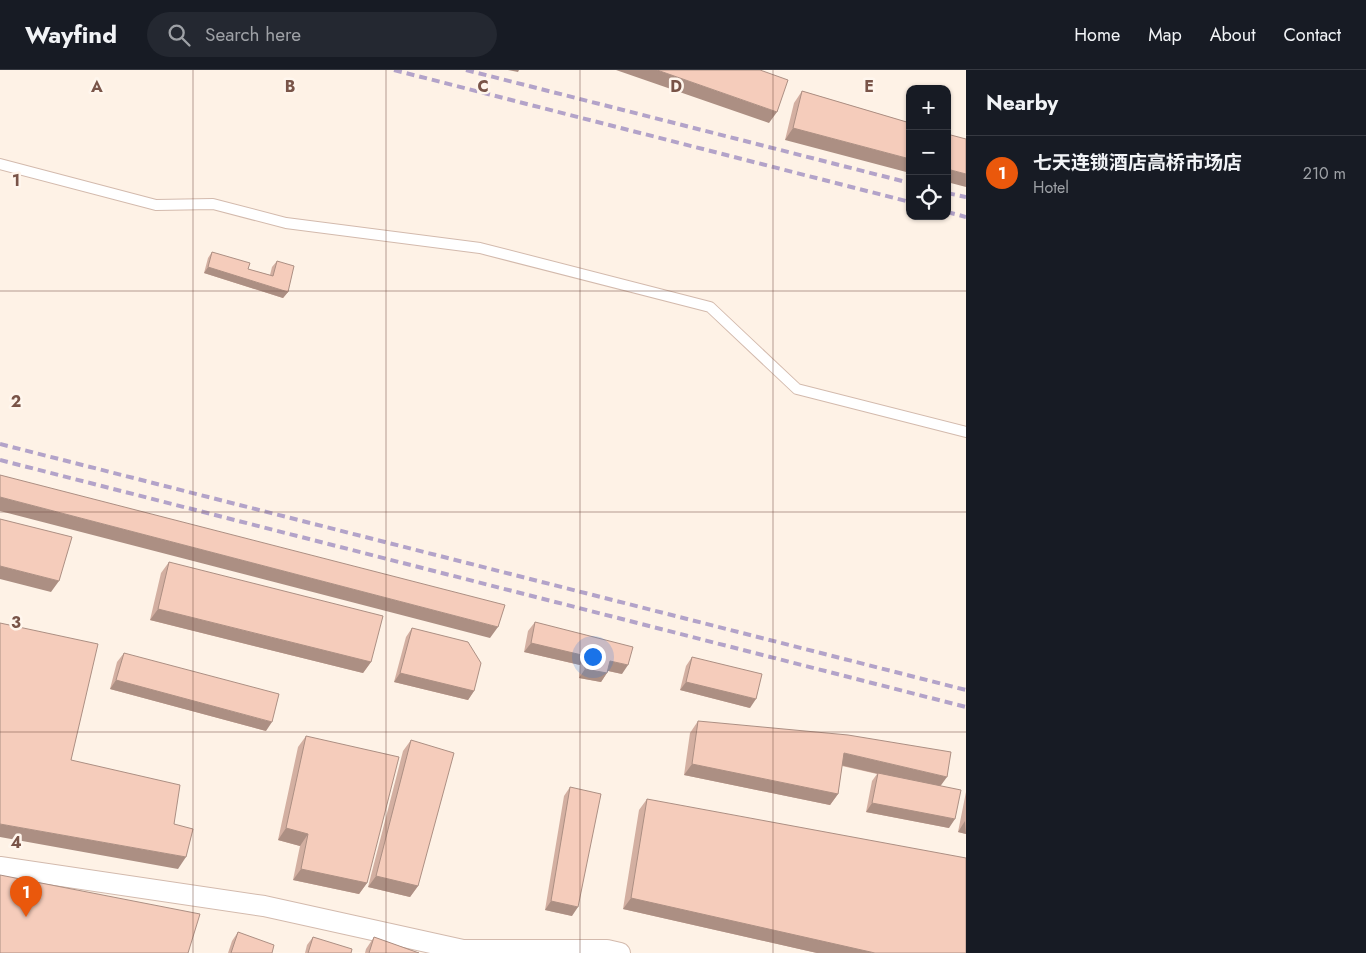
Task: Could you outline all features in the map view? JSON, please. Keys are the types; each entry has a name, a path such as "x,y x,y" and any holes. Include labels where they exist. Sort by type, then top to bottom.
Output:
{"street":[{"path":"0,867 264,906 463,950 542,952 607,950 620,953"}],"lane":[{"path":"0,164 156,205 213,204 286,223 480,248 710,307 797,389 966,432"}],"building":[{"path":"657,70 760,70 788,80 777,112"},
{"path":"802,91 906,122 906,158 793,128"},
{"path":"951,135 966,139 966,174 951,170"},
{"path":"212,252 250,263 248,269 273,276 277,261 294,266 288,292 208,267"},
{"path":"0,475 505,605 498,627 0,497"},
{"path":"0,519 72,537 59,581 0,566"},
{"path":"169,562 383,616 371,662 158,609"},
{"path":"535,622 633,647 628,665 610,661 607,673 585,669 586,656 531,643"},
{"path":"0,623 98,644 71,760 180,785 174,824 193,829 186,857 0,824"},
{"path":"412,628 468,642 481,663 474,691 400,673"},
{"path":"124,653 279,694 272,722 116,680"},
{"path":"692,657 762,674 756,699 686,682"},
{"path":"698,721 848,735 951,752 947,777 844,753 838,794 692,764"},
{"path":"306,736 399,757 367,883 301,869 308,834 286,828"},
{"path":"411,740 454,753 418,886 376,876"},
{"path":"878,773 961,790 955,819 872,803"},
{"path":"570,787 601,794 578,907 551,901"},
{"path":"647,799 966,858 966,953 875,953 631,898"},
{"path":"0,875 200,914 188,953 0,953"},
{"path":"238,932 274,945 272,953 231,953"},
{"path":"313,937 352,949 351,953 308,953"},
{"path":"374,937 419,953 369,953"}],"railway":[{"path":"394,70 906,201"},
{"path":"466,70 906,182"},
{"path":"951,194 966,197"},
{"path":"951,213 966,217"},
{"path":"0,444 966,690"},
{"path":"0,460 966,707"}],"place":[{"name":"七天连锁酒店高桥市场店","path":"26,917"}]}
